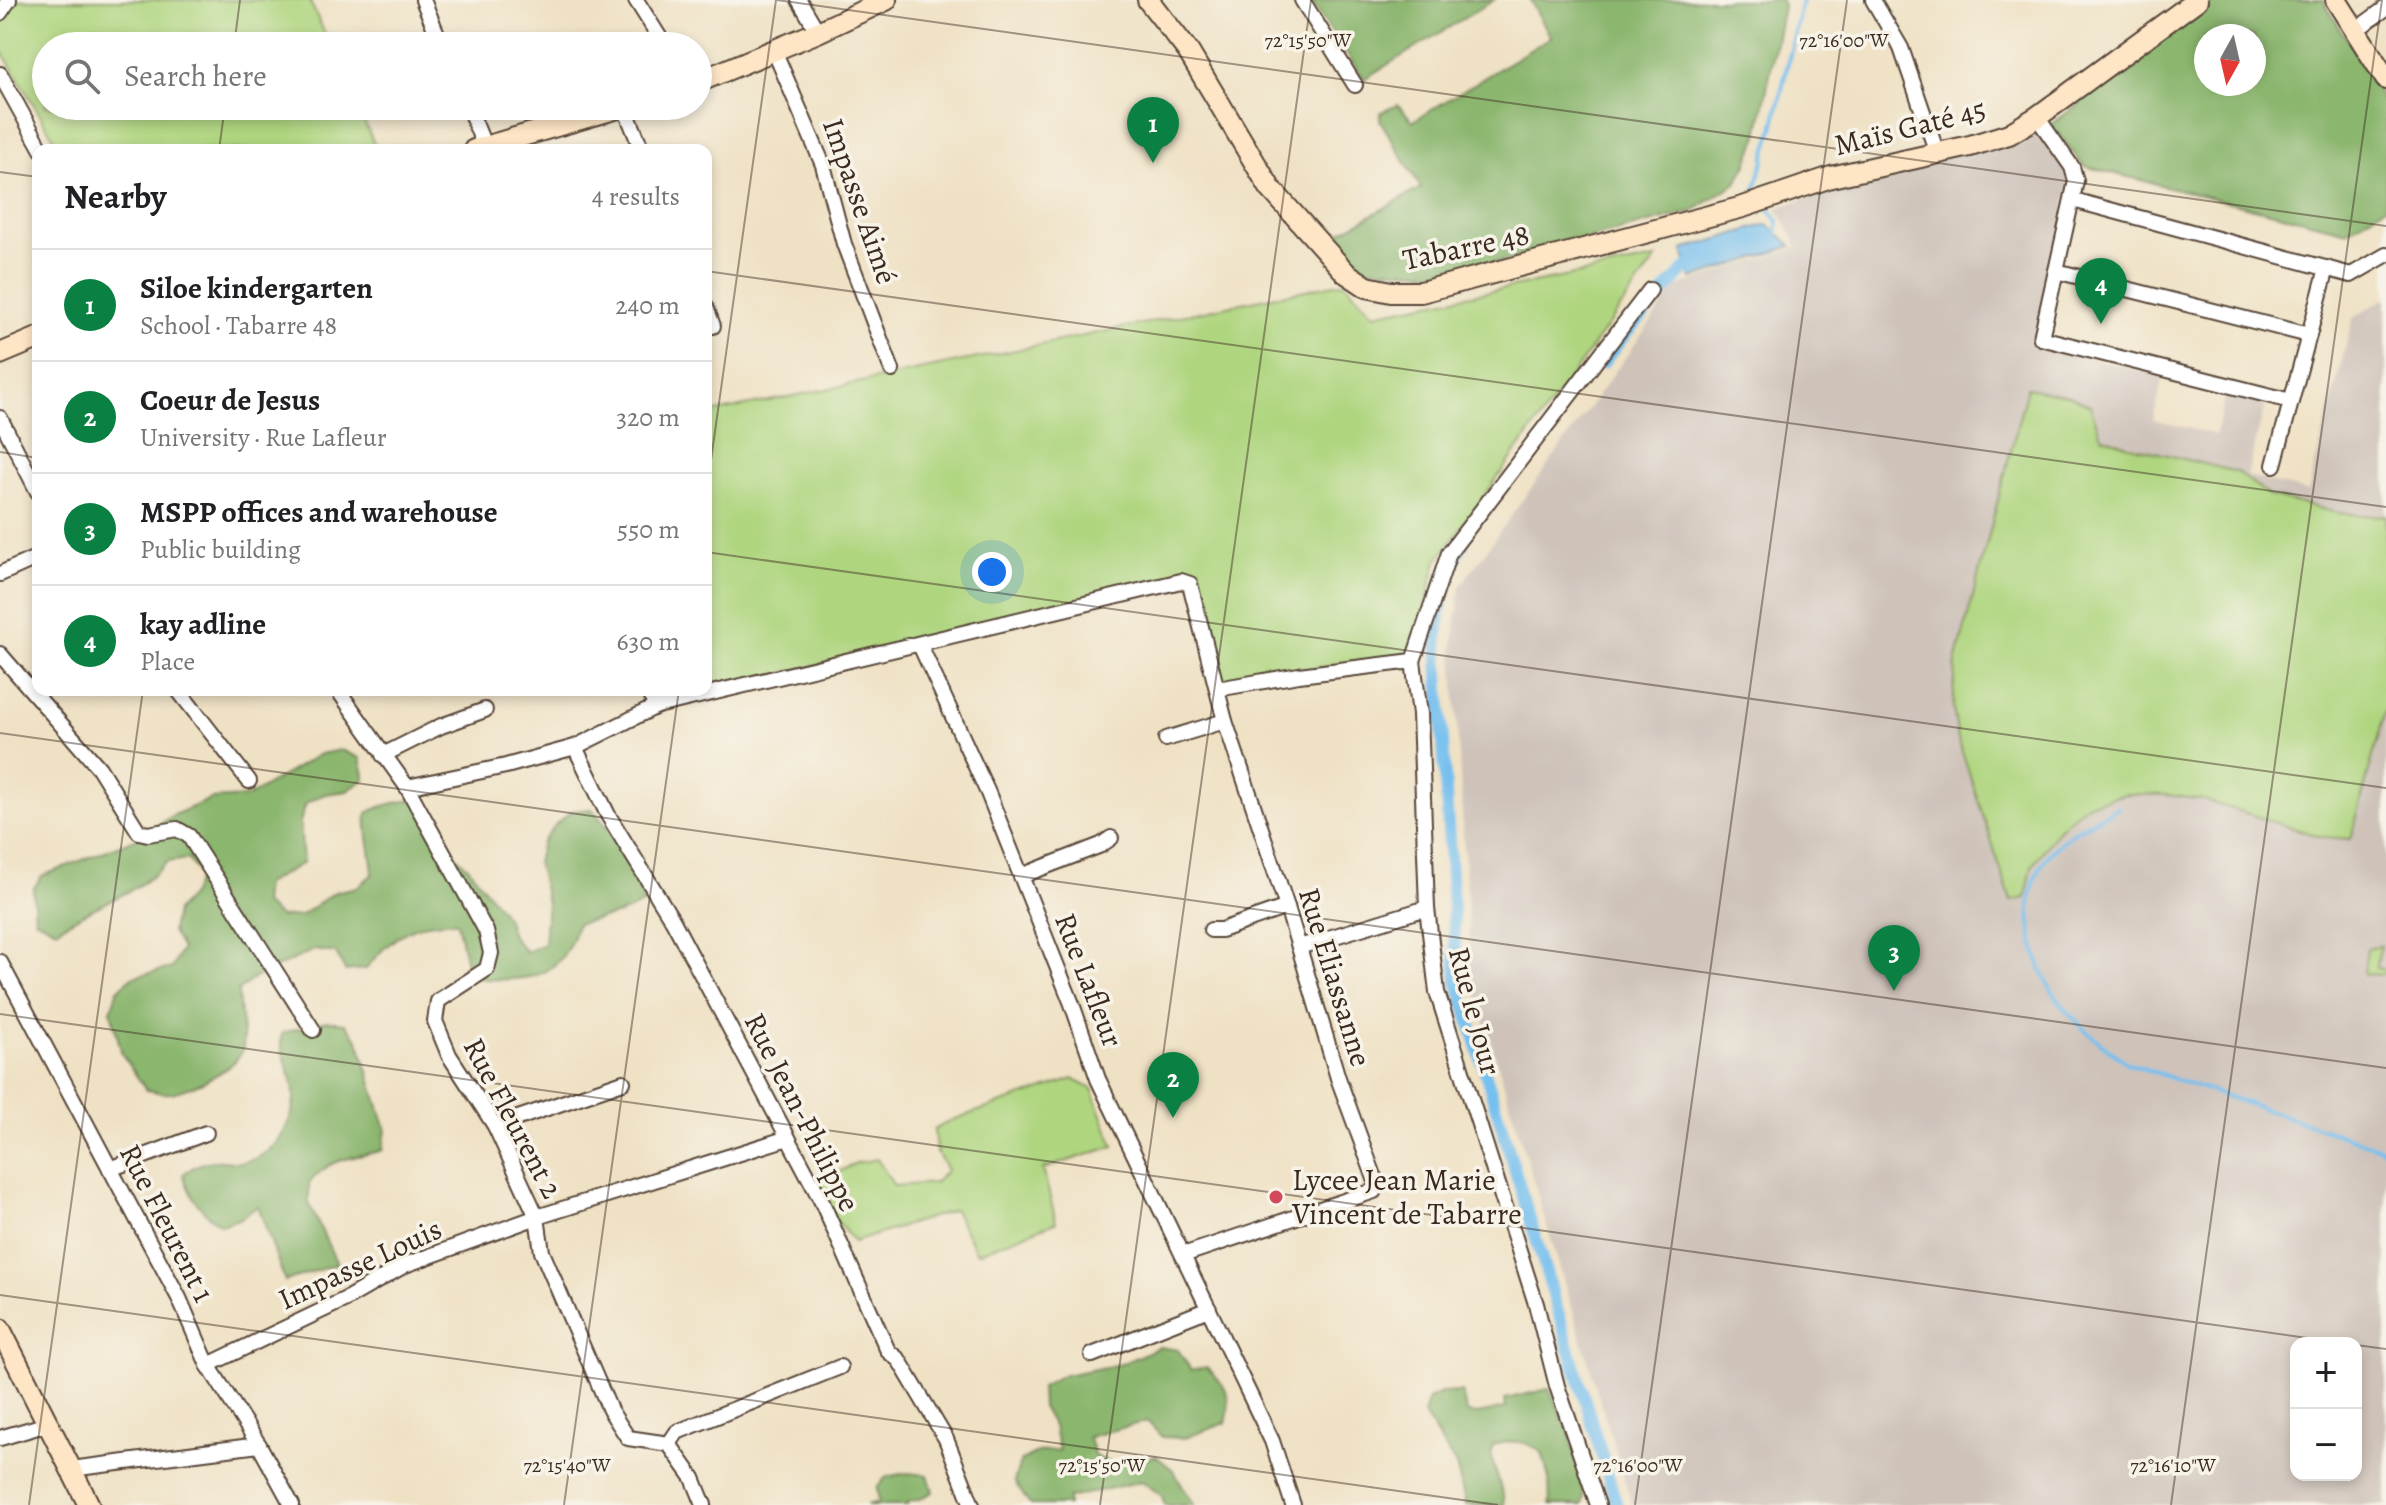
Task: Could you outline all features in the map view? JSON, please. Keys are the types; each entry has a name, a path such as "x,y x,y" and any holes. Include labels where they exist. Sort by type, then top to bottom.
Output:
{"street":[{"path":"0,13 9,0"},
{"path":"423,0 436,32"},
{"path":"636,0 656,32"},
{"path":"799,0 818,32"},
{"path":"712,76 886,0"},
{"name":"Tabarre 48","path":"1148,0 1188,51 1270,188 1346,273 1367,287 1391,292 1421,292 1743,207"},
{"path":"1302,0 1355,85"},
{"path":"1873,0 1901,48 1937,153"},
{"name":"Maïs Gaté 45","path":"1743,207 1831,177 1970,146 2009,134 2037,117 2197,0"},
{"path":"2336,0 2386,79"},
{"path":"2356,30 2386,8"},
{"name":"Impasse Aimé","path":"774,50 823,165 844,244 892,370"},
{"path":"0,74 39,144"},
{"path":"2037,117 2072,167 2076,181 2041,338 2291,401"},
{"path":"473,120 480,144"},
{"path":"499,144 578,120"},
{"path":"630,120 640,144"},
{"path":"2073,200 2351,275 2386,255"},
{"path":"2274,465 2327,268"},
{"path":"2056,271 2309,335"},
{"path":"1217,689 1413,661 1449,553 1650,290"},
{"path":"0,354 32,341"},
{"path":"0,418 32,480"},
{"path":"0,574 32,560"},
{"name":"Rue Eliassanne","path":"920,645 1181,581 1190,584 1225,721 1287,907 1338,1078 1377,1187 1374,1191 1183,1255"},
{"path":"712,693 920,645"},
{"name":"Rue Lafleur","path":"920,645 988,793 1098,1079 1272,1441 1293,1505"},
{"path":"0,654 32,691"},
{"name":"Rue le Jour","path":"1413,661 1420,714 1427,908 1437,992 1536,1304 1560,1396 1598,1505"},
{"path":"36,696 99,768 139,832 148,834 177,829 189,836 313,1030"},
{"path":"183,696 249,781"},
{"path":"342,696 407,787 506,766 575,747 657,706 700,696"},
{"path":"650,696 657,706"},
{"path":"383,755 441,726 485,710"},
{"path":"1166,739 1225,721"},
{"name":"Rue Jean-Philippe","path":"575,747 608,815 673,921 821,1200 888,1351 899,1360 946,1439 972,1505"},
{"name":"Rue Fleurent 2","path":"407,787 486,931 491,953 487,969 438,1001 435,1021 449,1055 495,1126 537,1217 542,1252 610,1410 628,1438 669,1444"},
{"path":"1021,876 1101,845 1111,838"},
{"path":"1211,930 1221,930 1287,907"},
{"path":"1299,947 1427,908"},
{"name":"Rue Fleurent 1","path":"0,962 179,1298 208,1365 259,1445 292,1505"},
{"path":"495,1126 623,1082"},
{"path":"110,1169 206,1133"},
{"name":"Impasse Louis","path":"208,1365 346,1299 405,1265 537,1217 788,1138"},
{"path":"1092,1355 1209,1309"},
{"path":"0,1329 89,1505"},
{"path":"704,1505 693,1478 669,1444 677,1432 840,1367"},
{"path":"0,1438 48,1424"},
{"path":"71,1469 259,1445"}],"shaded area":[{"path":"2040,132 2072,174 2034,344 2163,376 2153,420 2216,435 2226,392 2266,401 2247,476 2308,492 2353,318 2386,298 2386,515 2338,513 2270,496 2254,485 2196,463 2101,436 2090,405 2027,389 1956,662 1953,708 2026,898 2032,866 2059,829 2087,804 2126,794 2204,800 2321,837 2351,839 2386,707 2386,1505 1632,1505 1471,976 1453,647 1460,587 1676,287 1798,247 1777,208 1872,176"}],"green space":[{"path":"13,0 309,0 324,32 32,32 32,102 0,48 0,13"},
{"path":"1317,0 1494,0 1364,79 1312,3"},
{"path":"1530,0 1781,0 1783,6 1758,135 1736,183 1691,212 1476,268 1433,272 1367,268 1351,256 1337,234 1421,188 1380,120 1381,112 1398,105 1413,121 1551,37"},
{"path":"2214,0 2323,0 2386,105 2386,206 2347,231 2084,166 2051,125"},
{"path":"43,120 363,120 374,144 57,144"},
{"path":"1656,259 1437,561 1412,654 1224,681 1192,574 712,691 712,413 1344,282 1374,314"},
{"path":"2027,388 2070,396 2090,405 2101,436 2237,472 2270,496 2338,513 2386,515 2386,707 2351,839 2321,837 2204,800 2126,794 2087,804 2059,829 2032,866 2026,898 2011,901 1958,739 1953,708 1956,662"},
{"path":"660,696 690,696 665,702"},
{"path":"341,750 360,758 365,779 347,791 325,794 306,803 300,822 303,863 265,884 263,904 280,917 300,916 335,892 357,887 373,874 367,813 388,804 417,800 425,800 453,854 468,867 506,917 512,936 526,952 544,944 547,903 537,862 542,842 556,824 572,811 592,809 610,831 632,864 644,903 619,914 577,924 571,942 554,966 530,977 516,979 481,979 466,964 457,922 429,924 405,932 385,947 366,969 345,971 336,953 314,950 254,978 238,991 243,1047 240,1055 224,1070 180,1091 146,1090 122,1054 111,1011 117,991 132,977 172,968 182,949 172,931 176,911 191,895 200,876 188,859 167,862 128,892 56,930 35,919 33,889 42,876 135,839 174,815 211,799 247,797 320,754"},
{"path":"2380,945 2377,968 2386,970 2386,975 2364,974 2367,948"},
{"path":"326,1021 345,1023 358,1040 386,1129 383,1150 334,1163 309,1183 309,1204 337,1264 285,1281 258,1206 241,1218 221,1225 197,1203 183,1174 207,1162 253,1159 279,1140 290,1120 294,1099 282,1049 282,1033"},
{"path":"1073,1079 1092,1089 1114,1146 1043,1169 1056,1222 977,1253 954,1210 854,1242 834,1218 819,1182 856,1163 877,1159 894,1186 935,1183 947,1170 936,1151 934,1130 952,1120"},
{"path":"1159,1347 1178,1350 1191,1370 1207,1367 1214,1374 1228,1398 1226,1423 1184,1438 1162,1437 1147,1421 1088,1437 1095,1456 1114,1465 1156,1456 1173,1470 1194,1505 1165,1505 1162,1496 1142,1481 1068,1498 1068,1505 1030,1505 1014,1481 1021,1461 1039,1452 1059,1450 1054,1428 1042,1407 1041,1387 1060,1376 1121,1364"},
{"path":"1549,1389 1569,1431 1584,1496 1582,1505 1550,1505 1549,1479 1542,1452 1524,1443 1512,1442 1493,1445 1492,1452 1504,1505 1466,1505 1456,1465 1424,1415 1428,1399 1441,1393 1462,1392 1466,1411 1473,1415 1506,1408 1505,1399"},
{"path":"907,1473 928,1475 933,1492 908,1502 908,1505 867,1505 879,1502 877,1487 886,1477"}],"water":[{"path":"1764,225 1792,246 1691,279 1683,250"}],"waterway":[{"path":"1759,194 1755,189 1773,129 1802,0"},
{"path":"1766,205 1778,221 1777,233"},
{"path":"1603,363 1688,266"},
{"path":"1464,542 1445,589 1437,639 1457,980 1617,1505"},
{"path":"2118,808 2084,826 2052,851 2032,888 2030,923 2033,942 2045,976 2063,1006 2085,1030 2127,1063 2386,1150"}],"place":[{"name":"Siloe kindergarten","path":"1153,163"},
{"name":"kay adline","path":"2101,324"},
{"name":"MSPP offices and warehouse","path":"1894,991"},
{"name":"Coeur de Jesus","path":"1173,1118"},
{"name":"Lycee Jean Marie Vincent de Tabarre","path":"1276,1197"}]}
